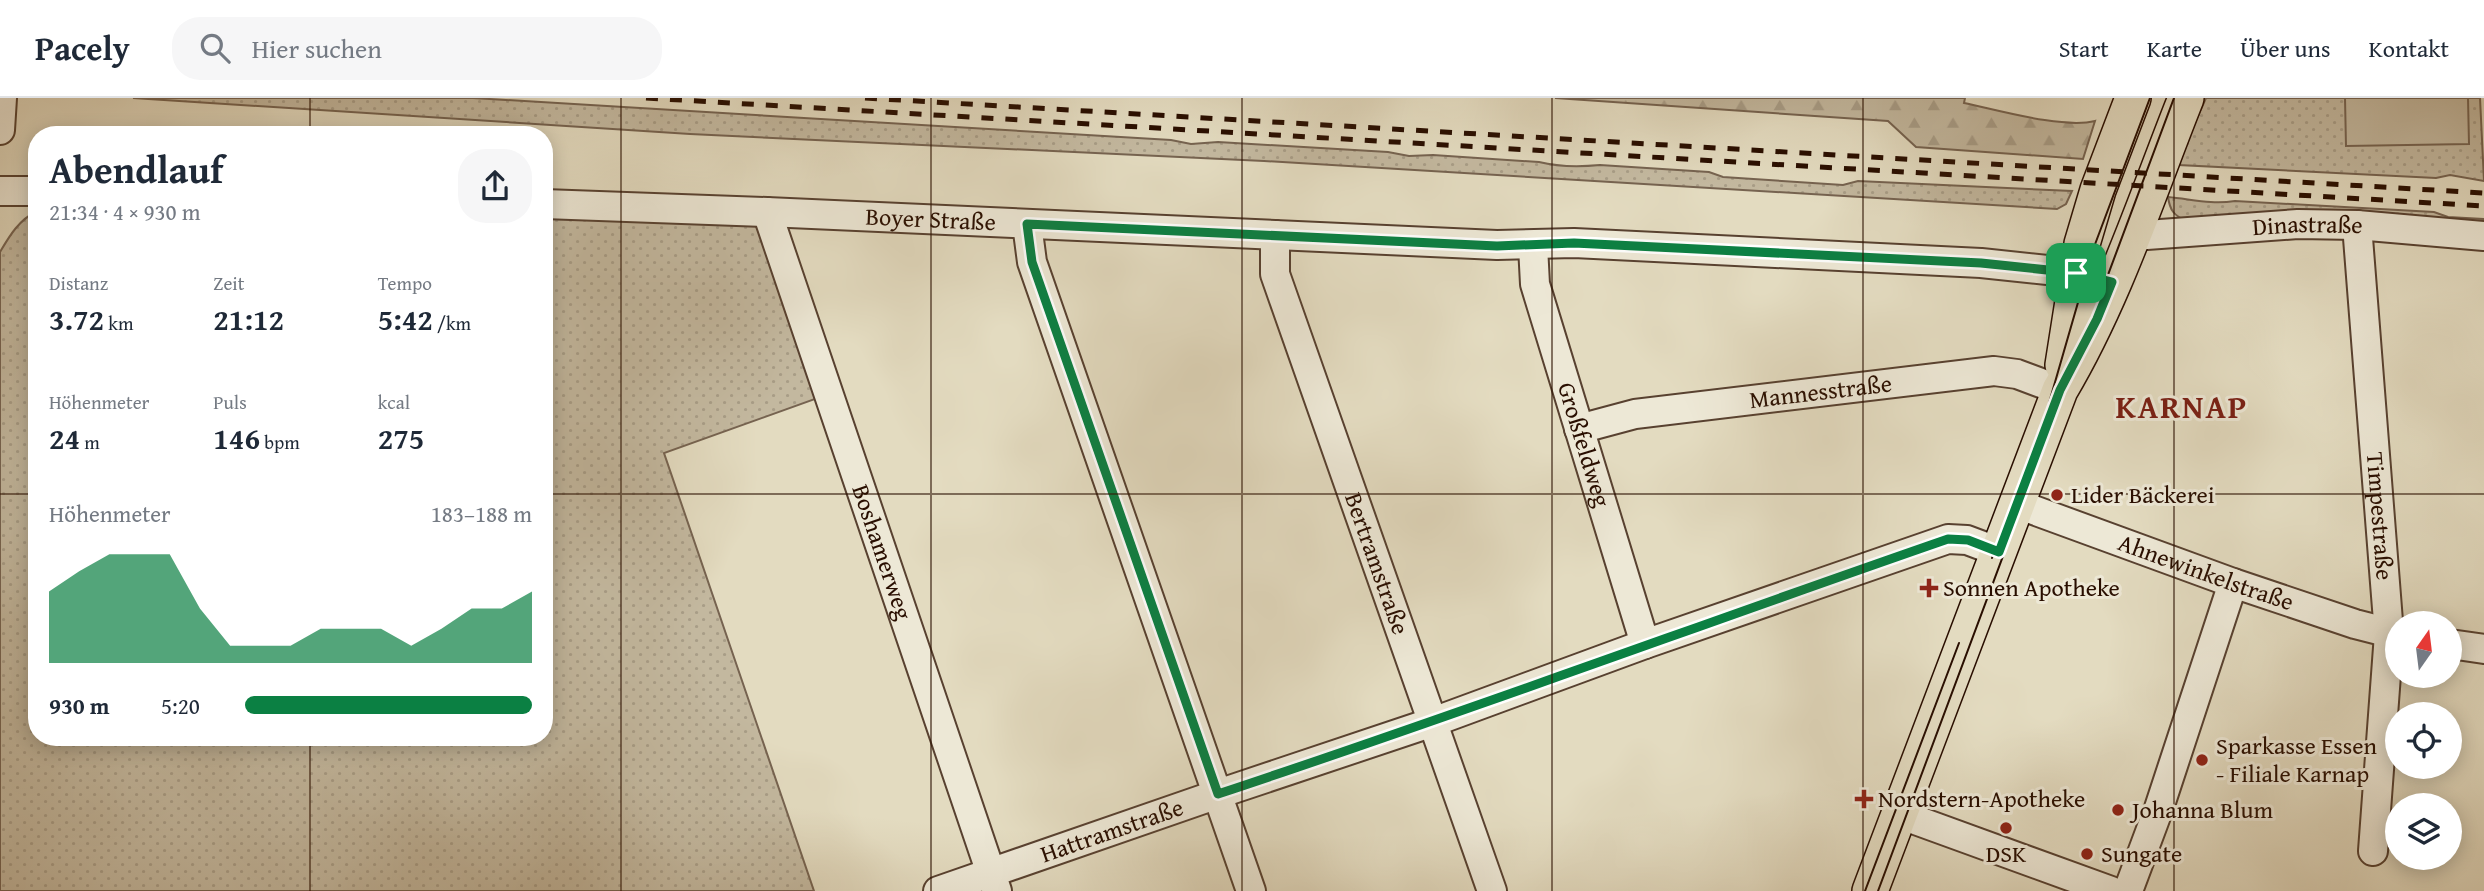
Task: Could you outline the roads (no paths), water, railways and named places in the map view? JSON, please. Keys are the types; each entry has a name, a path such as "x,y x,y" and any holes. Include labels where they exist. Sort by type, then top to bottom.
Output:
{"main road":[{"path":"2060,390 2082,244 2098,190 2133,98"},
{"path":"1870,891 2060,390 2097,319 2133,236 2186,98"}],"street":[{"path":"0,130 2,98"},
{"path":"0,191 28,191"},
{"name":"Boyer Straße","path":"553,204 1533,246 1574,243 1762,251 1981,263 2076,273 2112,282"},
{"name":"Boshamerweg","path":"767,212 994,882"},
{"path":"1027,224 1032,262 1251,891"},
{"name":"Dinastraße","path":"2133,236 2298,224 2357,225 2484,236"},
{"name":"Timpestraße","path":"2357,225 2391,611"},
{"name":"Bertramstraße","path":"1275,235 1275,274 1492,891"},
{"name":"Großfeldweg","path":"1533,246 1535,284 1646,644"},
{"name":"Mannesstraße","path":"1579,429 1635,414 1994,371 2017,374 2060,390"},
{"name":"Ahnewinkelstraße","path":"2017,504 2233,583 2385,631"},
{"name":"Hattramstraße","path":"938,891 994,882 1218,794 1433,722 1646,644 1948,539 1968,540 1999,552"},
{"path":"2128,891 2233,583"},
{"path":"2462,646 2484,649"},
{"name":"Timpestraße","path":"2369,844 2387,688"},
{"path":"1899,814 2079,886 2111,891"}],"tram line":[{"path":"2049,403 2094,247 2150,98"},
{"path":"1878,891 2174,98"},
{"path":"1992,558 2038,433"},
{"path":"1865,891 1959,643"}],"railway":[{"path":"646,98 2484,206"},
{"path":"865,98 2484,193"}],"place":[{"name":"Lider Bäckerei","path":"2057,495"},
{"name":"Sonnen Apotheke","path":"1929,588"},
{"name":"Sparkasse Essen - Filiale Karnap","path":"2202,760"},
{"name":"Nordstern-Apotheke","path":"1864,799"},
{"name":"Johanna Blum","path":"2118,810"},
{"name":"DSK","path":"2006,828"},
{"name":"Sungate","path":"2087,854"}],"district":[{"name":"KARNAP","path":"2182,407"}]}
